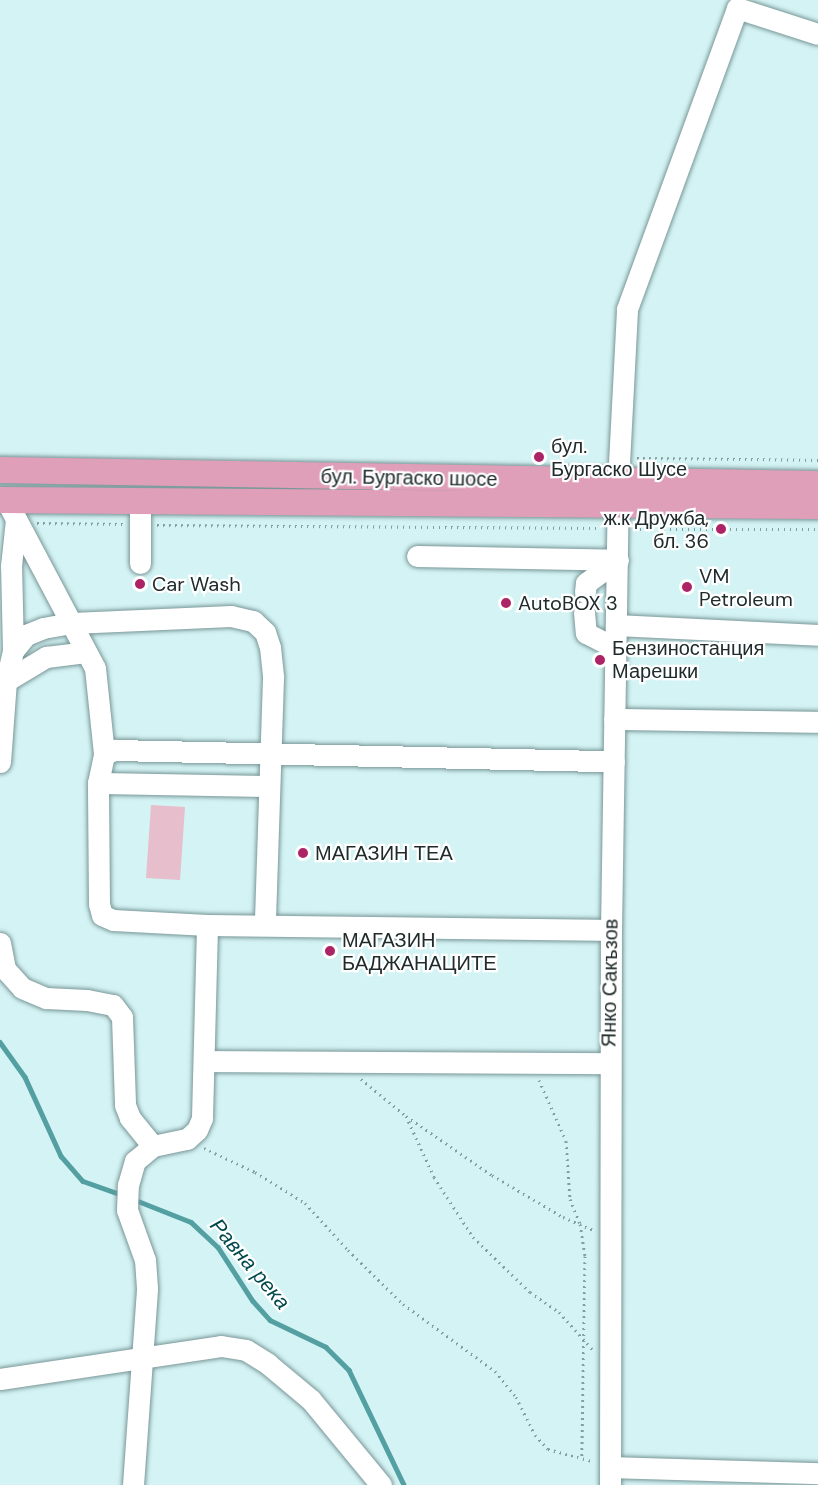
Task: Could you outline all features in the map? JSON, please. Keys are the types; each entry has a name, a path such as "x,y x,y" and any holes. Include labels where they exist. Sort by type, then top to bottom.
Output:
{"main road":[{"name":"бул. Бургаско шосе","path":"0,470 618,505 818,484"},
{"name":"бул. Бургаско шосе","path":"10,511 140,513 618,505 818,507"}],"street":[{"name":"Янко Сакъзов","path":"610,1476 609,1063 618,505 627,309 737,8 818,34"},
{"path":"10,511 95,668 104,754 98,783 99,904 102,915 113,920 207,925 611,930"},
{"path":"0,762 6,681 14,651 10,511"},
{"path":"140,513 140,563"},
{"path":"417,556 618,560"},
{"path":"616,648 586,633 584,602 586,584 618,560"},
{"path":"14,651 26,635 43,627 72,624 231,616 253,621 265,632 270,647 273,678 265,924"},
{"path":"616,625 818,635"},
{"path":"6,681 46,657 86,652"},
{"path":"615,719 818,722"},
{"path":"104,754 115,750 615,760"},
{"path":"98,783 268,786"},
{"path":"133,1485 147,1288 145,1260 127,1208 128,1185 135,1161 153,1146 187,1139 197,1130 202,1118 207,925"},
{"path":"0,943 5,969 22,988 46,998 87,1000 113,1005 122,1017 125,1105 130,1118 153,1146"},
{"path":"205,1061 609,1063"},
{"path":"0,1379 143,1360 221,1346 246,1350 268,1364 311,1400 381,1485"},
{"path":"610,1476 716,1478 818,1473"}],"path":[{"path":"10,511 140,513 618,505 818,529"},
{"path":"341,1063 406,1116 492,1175 580,1224 610,1236"},
{"path":"530,1063 566,1141 570,1199 580,1224 585,1256 582,1458"},
{"path":"406,1116 434,1177 473,1237 530,1292 559,1312 583,1342 610,1365"},
{"path":"187,1139 255,1172 305,1203 348,1250 404,1305 495,1371 516,1398 535,1435 548,1449 582,1458 610,1476"}],"shaded area":[{"path":"151,805 185,807 180,880 146,878"}],"waterway":[{"name":"Равна река","path":"0,1042 25,1077 61,1156 83,1181 122,1195"},
{"name":"Равна река","path":"133,1199 191,1222 218,1247 253,1301 270,1320 326,1347 349,1370 404,1485"}],"place":[{"name":"бул. Бургаско Шусе","path":"539,457"},
{"name":"ж.к Дружба, бл. 36","path":"721,529"},
{"name":"Car Wash","path":"140,584"},
{"name":"VM Petroleum","path":"687,587"},
{"name":"AutoBOX 3","path":"506,603"},
{"name":"Бензиностанция Марешки","path":"600,660"},
{"name":"МАГАЗИН ТЕА","path":"303,853"},
{"name":"МАГАЗИН БАДЖАНАЦИТЕ","path":"330,951"}]}
